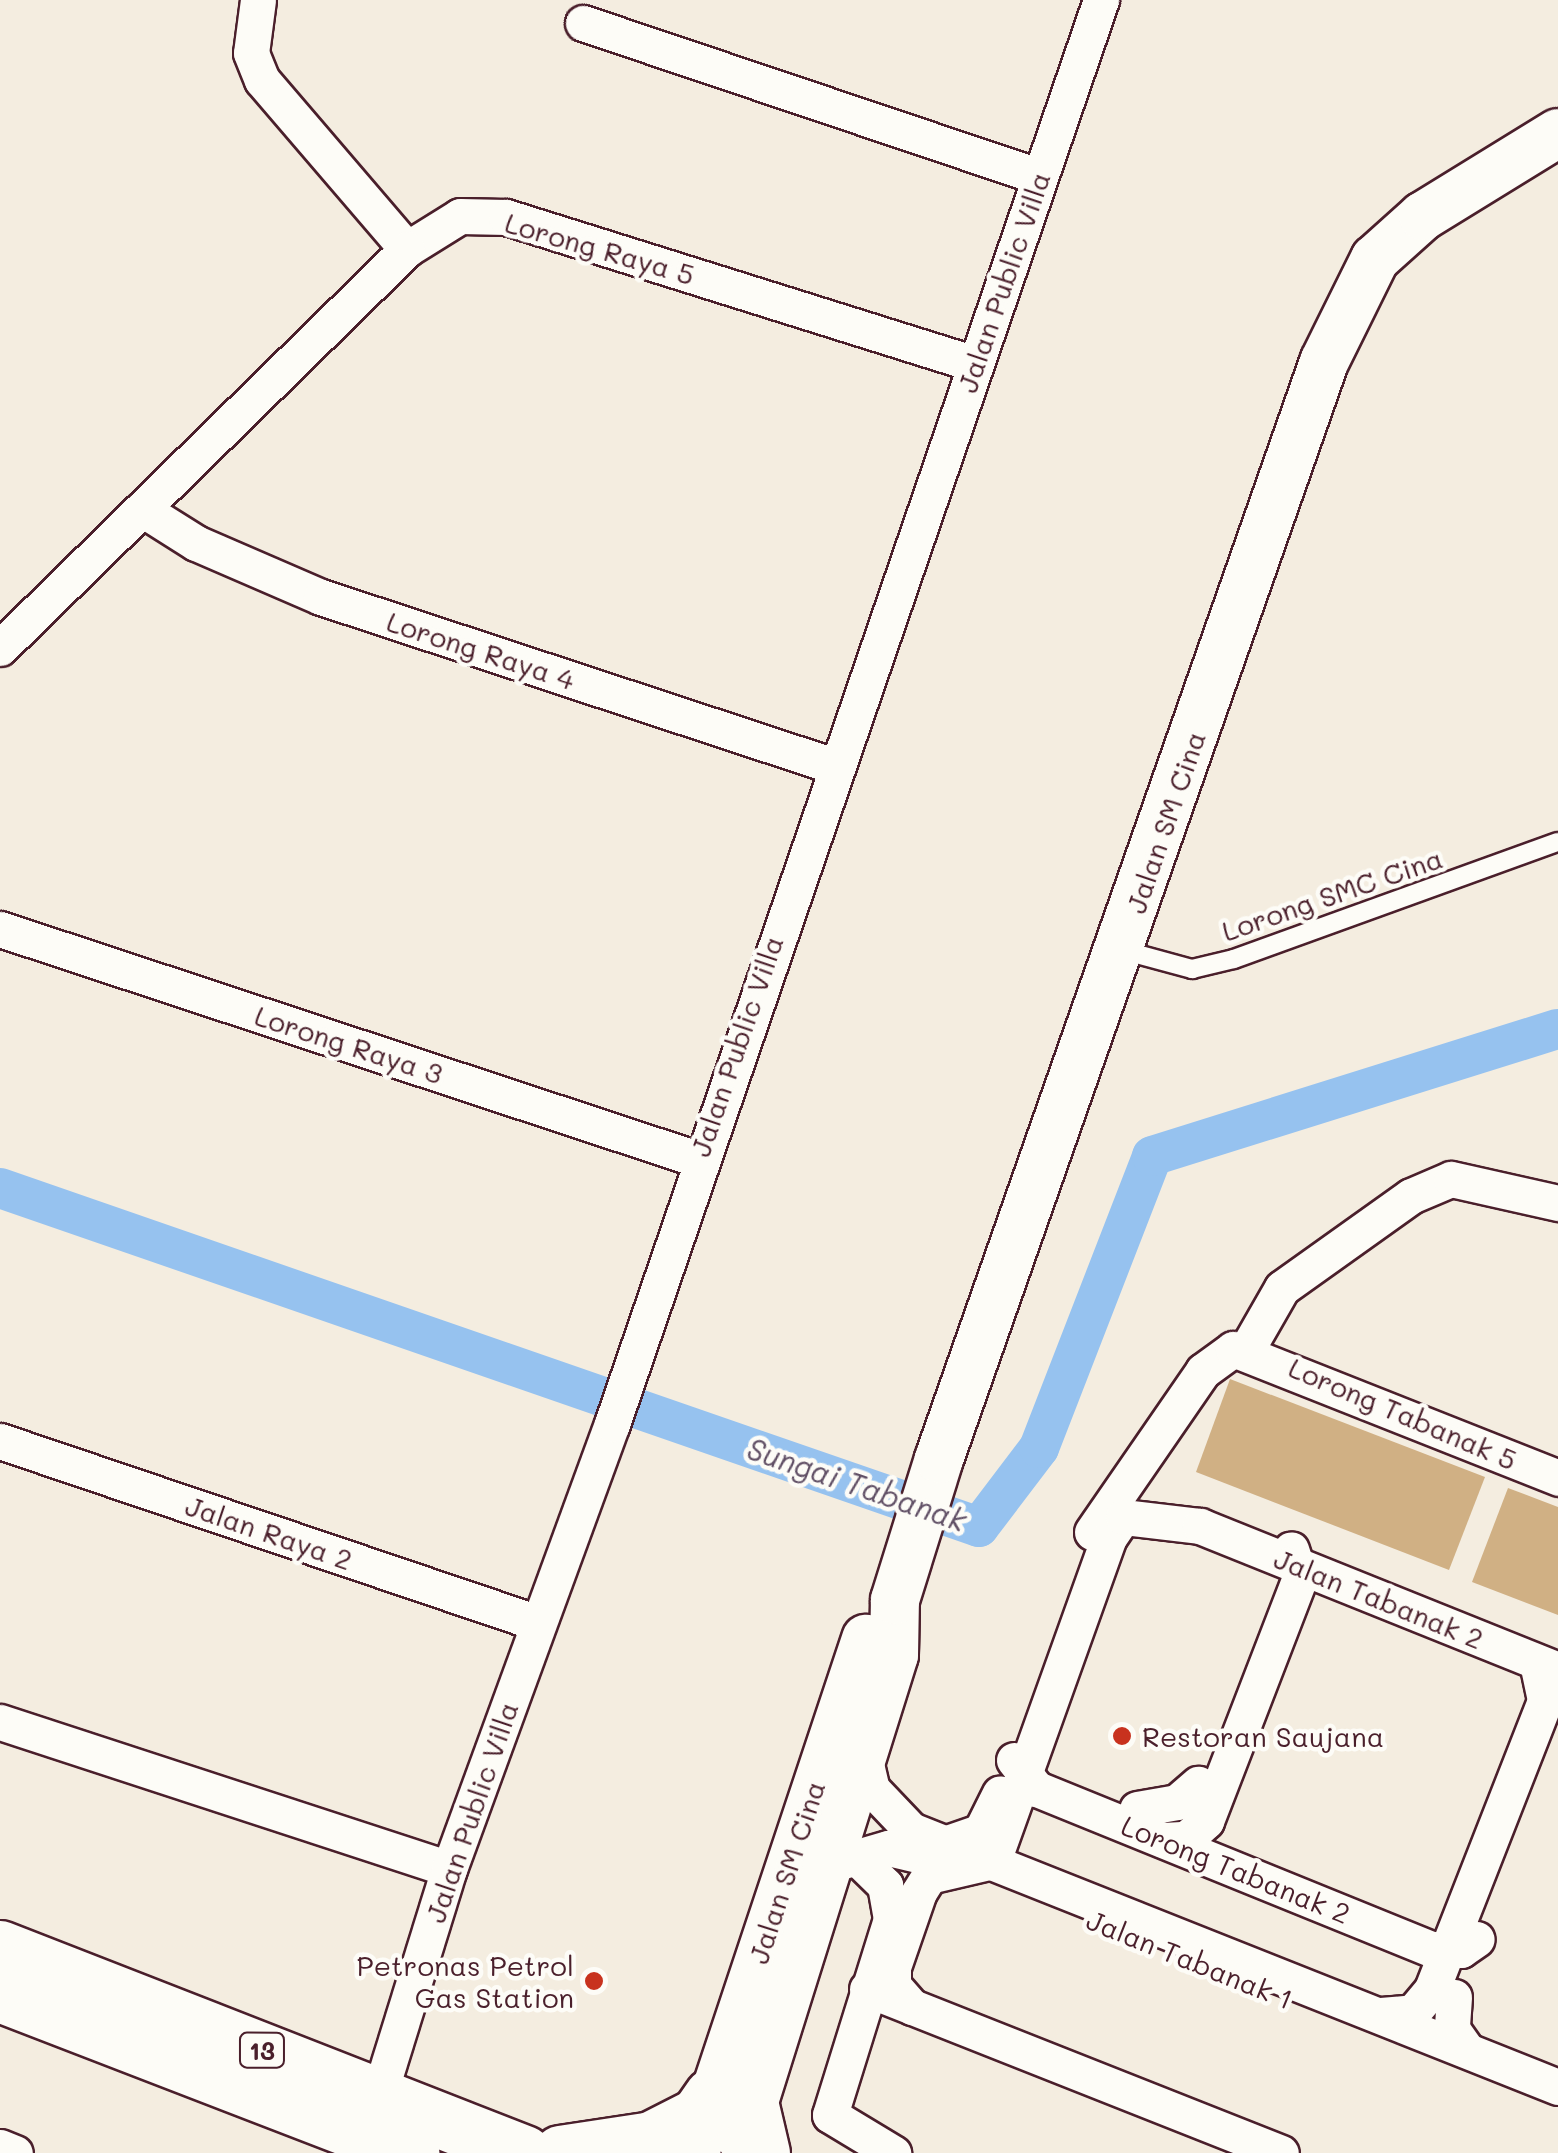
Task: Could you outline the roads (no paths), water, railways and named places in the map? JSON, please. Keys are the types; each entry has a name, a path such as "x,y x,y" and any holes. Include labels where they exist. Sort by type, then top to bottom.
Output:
{"highway":[{"name":"13","path":"0,1948 524,2153"},
{"name":"13","path":"0,1994 411,2153"},
{"path":"560,2153 651,2139 698,2115 741,2127"}],"street":[{"path":"0,648 406,249 262,80 251,53 258,0"},
{"name":"Jalan Public Villa","path":"380,2096 448,1868 612,1424 832,766 1101,0"},
{"path":"583,23 1038,176"},
{"name":"Jalan SM Cina","path":"695,2153 741,2127 839,1860 863,1750 894,1655 900,1583 939,1459 1350,306 1376,260 1423,216 1558,133"},
{"name":"Lorong Raya 5","path":"406,249 460,216 506,217 976,364"},
{"name":"Lorong Raya 4","path":"142,509 196,543 320,597 832,766"},
{"name":"Lorong Raya 3","path":"0,929 698,1159"},
{"path":"982,1861 987,1824 1015,1783 1092,1533 1203,1372 1247,1349 1282,1288 1411,1196 1452,1179 1558,1203"},
{"name":"Lorong Tabanak 5","path":"1247,1349 1558,1478"},
{"name":"Jalan Raya 2","path":"0,1441 538,1623"},
{"path":"1115,1498 1158,1494 1202,1518"},
{"path":"982,1861 1039,1732 1114,1525 1139,1514 1202,1518"},
{"name":"Jalan Tabanak 2","path":"1202,1518 1292,1555 1551,1683"},
{"path":"1198,1826 1292,1555"},
{"name":"Jalan Tabanak 2","path":"1292,1555 1551,1683"},
{"name":"Jalan SM Cina","path":"741,2127 864,1642 900,1583"},
{"path":"1275,1610 1310,1590 1362,1592"},
{"path":"1430,2045 1452,2030 1454,1963 1465,1905 1551,1683"},
{"path":"1430,2045 1454,1963 1551,1683"},
{"path":"0,1722 448,1868"},
{"path":"1039,1732 1048,1768 1068,1790"},
{"path":"863,1750 882,1805 911,1830 982,1861"},
{"path":"1015,1783 1068,1790"},
{"name":"Lorong Tabanak 2","path":"1068,1790 1137,1808 1177,1802 1198,1826"},
{"name":"Lorong Tabanak 2","path":"1068,1790 1198,1826 1411,1931 1454,1963"},
{"name":"Jalan Tabanak 1","path":"839,1860 916,1852 982,1861 1382,2016 1430,2045"},
{"path":"839,1860 875,1871 892,1903 830,2116 893,2153"},
{"path":"912,2007 893,1984 892,1967 919,1892 930,1876 982,1861"},
{"name":"Jalan Tabanak 1","path":"982,1861 1556,2096"},
{"path":"1454,1963 1426,1954 1411,1931 1440,1924 1465,1905"},
{"path":"1382,2016 1413,2012 1454,1963"},
{"path":"866,1989 1281,2153"},
{"path":"0,2147 15,2153"}],"lane":[{"name":"Lorong SMC Cina","path":"1121,950 1192,969 1234,960 1558,842"}],"waterway":[{"name":"Sungai Tabanak","path":"0,1188 979,1527 1039,1448 1152,1156 1558,1029"}],"place":[{"name":"Restoran Saujana","path":"1122,1736"},
{"name":"Petronas Petrol Gas Station","path":"594,1981"}]}
